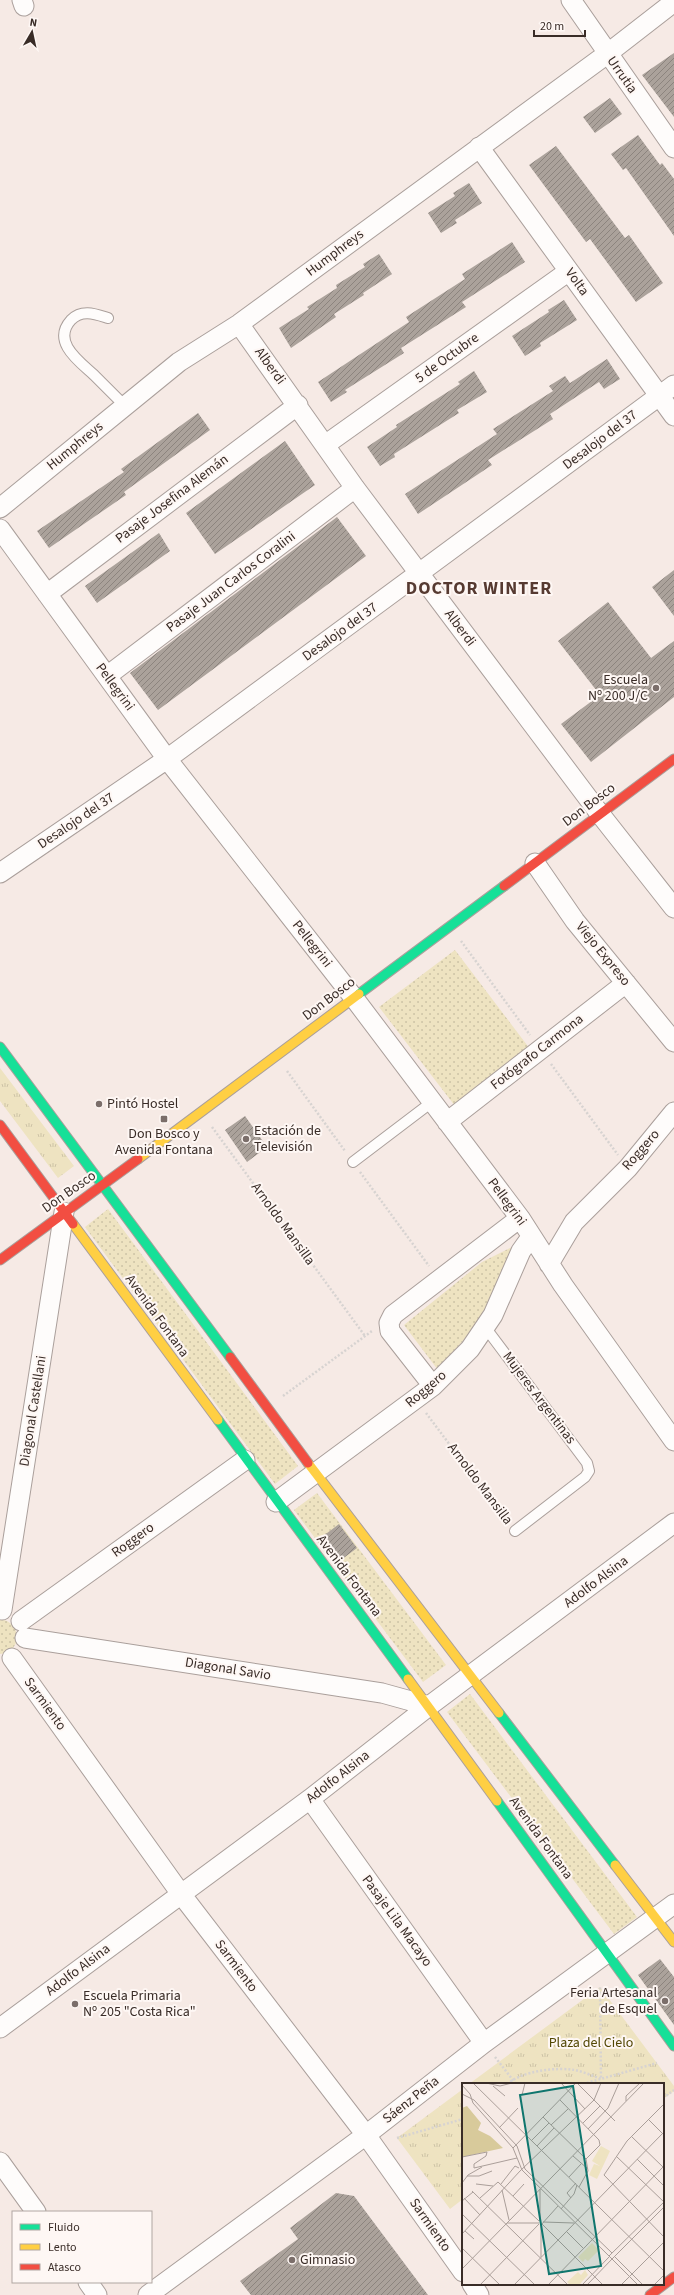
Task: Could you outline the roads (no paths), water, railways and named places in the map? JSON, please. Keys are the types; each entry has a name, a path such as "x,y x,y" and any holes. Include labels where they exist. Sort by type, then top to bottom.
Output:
{"street":[{"name":"Urrutia","path":"571,0 606,54 674,148"},
{"name":"Humphreys","path":"0,508 179,362 239,324 606,54 674,2"},
{"name":"Volta","path":"479,147 674,416"},
{"name":"5 de Octubre","path":"326,445 569,271"},
{"name":"Alberdi","path":"239,324 298,405 355,488 600,814 674,908"},
{"name":"Desalojo del 37","path":"0,872 167,758 420,574 674,385"},
{"name":"Pasaje Josefina Alemán","path":"47,594 298,405"},
{"name":"Pasaje Juan Carlos Coralini","path":"107,676 355,488"},
{"name":"Pellegrini","path":"0,529 167,758 354,998 520,1218 549,1264 674,1441"},
{"name":"Don Bosco","path":"0,1260 103,1185 674,759"},
{"name":"Viejo Expreso","path":"535,863 575,921 674,1042"},
{"name":"Fotógrafo Carmona","path":"447,1122 626,983"},
{"path":"0,1047 315,1472 674,1942"},
{"name":"Roggero","path":"549,1264 574,1222 628,1168 674,1112"},
{"name":"Avenida Fontana","path":"0,1125 276,1502 429,1706 674,2046"},
{"name":"Diagonal Castellani","path":"1,1610 64,1212"},
{"path":"433,1386 390,1331 391,1319 520,1218"},
{"name":"Roggero","path":"276,1502 433,1386 470,1349 493,1315 521,1251 531,1237"},
{"name":"Roggero","path":"23,1629 245,1460"},
{"name":"Adolfo Alsina","path":"0,2028 310,1799 429,1706 674,1523"},
{"path":"1,1610 14,1615 23,1629 23,1646 6,1659"},
{"name":"Diagonal Savio","path":"23,1629 382,1693 429,1706"},
{"name":"Sarmiento","path":"6,1659 181,1894 366,2135 462,2271"},
{"name":"Pasaje Lila Macayo","path":"310,1799 484,2043"},
{"name":"Sáenz Peña","path":"148,2295 366,2135 484,2043 674,1904"},
{"path":"0,2162 35,2211"},
{"path":"664,2284 674,2277"},
{"path":"89,2283 97,2295"},
{"path":"473,2285 480,2295"},
{"path":"650,2295 663,2285"}],"lane":[{"path":"108,318 87,312 76,316 67,324 64,334 66,347 76,360 125,406"},
{"path":"353,1162 432,1102"},
{"name":"Mujeres Argentinas","path":"485,1327 587,1463 589,1471 585,1477 515,1531"}],"place":[{"name":"Escuela Nº 200 J/C","path":"656,688"},
{"name":"Pintó Hostel","path":"99,1104"},
{"name":"Don Bosco y Avenida Fontana","path":"164,1119"},
{"name":"Estación de Televisión","path":"246,1139"},
{"name":"Feria Artesanal de Esquel","path":"665,2001"},
{"name":"Escuela Primaria Nº 205 \"Costa Rica\"","path":"75,2004"},
{"name":"Gimnasio","path":"292,2260"}],"district":[{"name":"DOCTOR WINTER","path":"479,588"}],"park label":[{"name":"Plaza del Cielo","path":"591,2043"}]}
